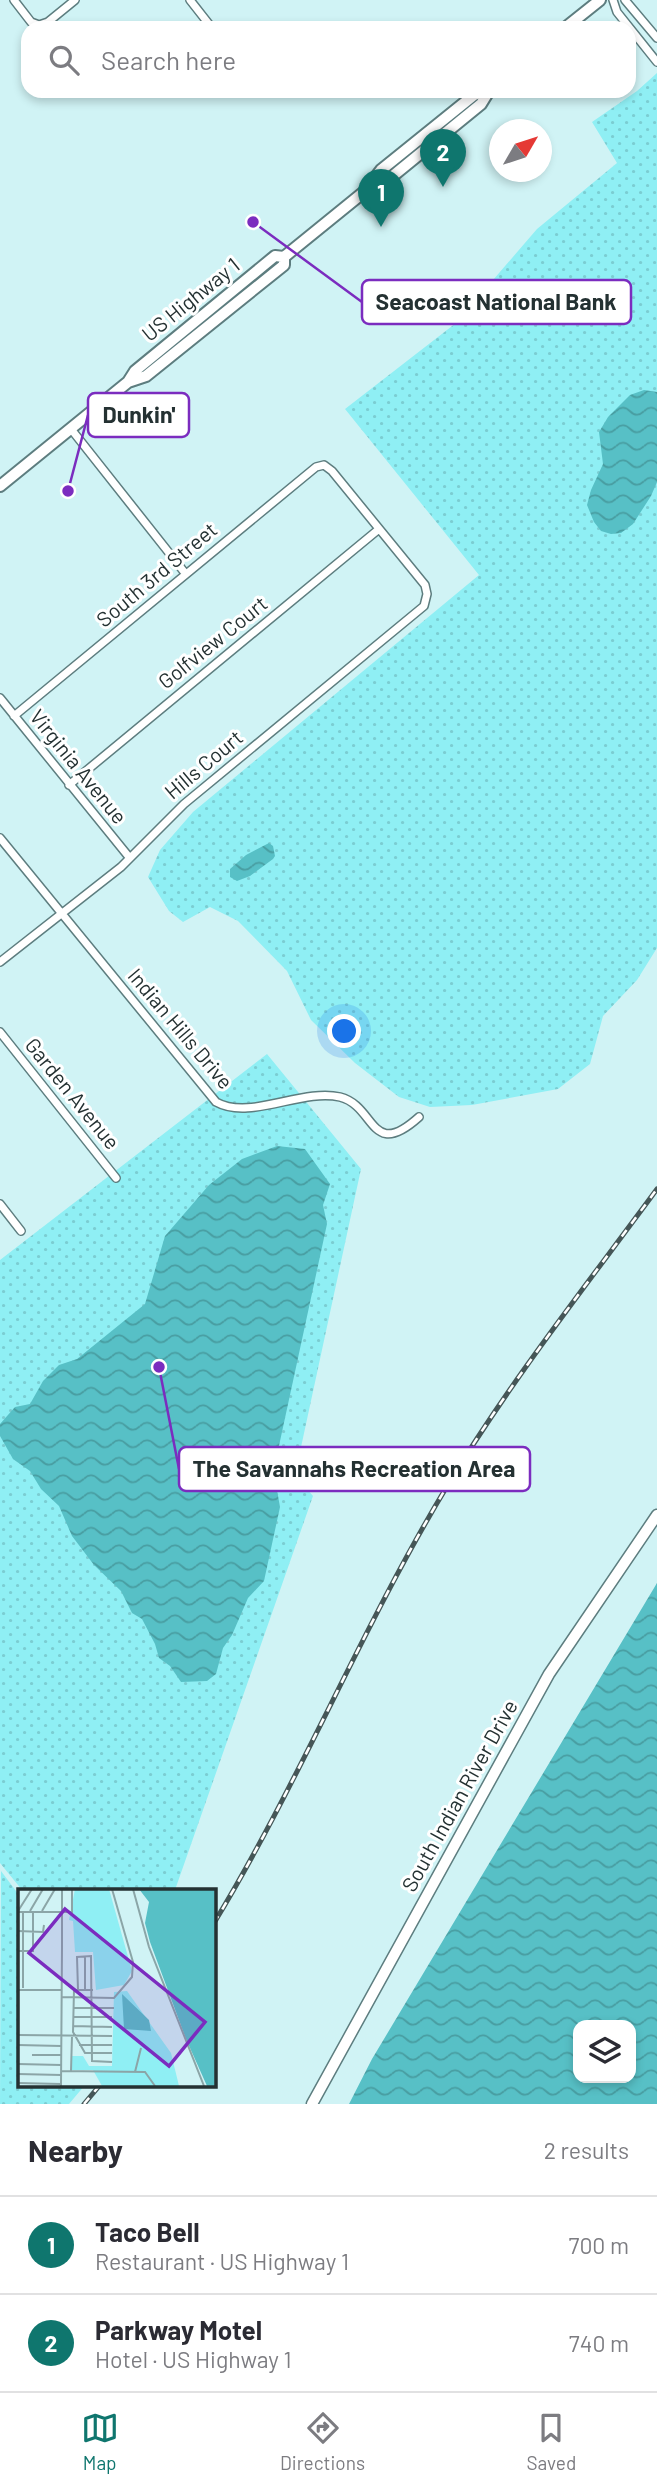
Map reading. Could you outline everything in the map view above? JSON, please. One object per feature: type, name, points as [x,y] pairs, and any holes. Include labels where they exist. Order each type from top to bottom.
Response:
[{"type":"main road","points":[[574,21],[600,0]]},
{"type":"main road","name":"US Highway 1","points":[[0,486],[128,382],[146,376],[284,265],[284,257],[364,192],[381,170],[470,98]]},
{"type":"main road","name":"South Indian River Drive","points":[[312,2104],[549,1674],[657,1515]]},
{"type":"street","points":[[14,0],[30,21]]},
{"type":"street","points":[[49,21],[75,0]]},
{"type":"street","points":[[190,0],[206,21]]},
{"type":"street","points":[[613,0],[617,12],[624,21]]},
{"type":"street","points":[[625,0],[657,38]]},
{"type":"street","points":[[636,35],[657,61]]},
{"type":"street","points":[[71,429],[185,573]]},
{"type":"street","name":"South 3rd Street","points":[[14,716],[316,467],[324,466],[332,471],[379,529]]},
{"type":"street","name":"Hills Court","points":[[0,962],[121,867],[184,804],[424,606],[427,594],[425,585],[379,529]]},
{"type":"street","name":"Golfview Court","points":[[69,785],[379,529]]},
{"type":"street","name":"Virginia Avenue","points":[[0,698],[129,857]]},
{"type":"street","name":"Indian Hills Drive","points":[[0,838],[216,1102],[226,1108],[239,1108],[314,1097],[340,1097],[354,1105],[378,1131],[388,1134],[400,1132],[419,1116]]},
{"type":"street","name":"Garden Avenue","points":[[0,1032],[116,1178]]},
{"type":"street","points":[[0,1204],[21,1231]]},
{"type":"shaded area","points":[[657,73],[657,948],[637,980],[603,1016],[590,1064],[558,1089],[472,1105],[430,1107],[399,1097],[355,1063],[311,1020],[287,971],[238,921],[210,907],[183,922],[169,911],[148,877],[160,850],[193,812],[479,575],[345,409],[456,323],[537,229],[617,163],[592,122],[627,98],[636,98],[637,91]]},
{"type":"shaded area","points":[[267,1054],[361,1169],[295,1475],[313,1496],[175,1889],[21,1889],[0,1863],[0,1260]]},
{"type":"shaded area","points":[[1,1871],[18,1894],[18,2086],[84,2086],[69,2104],[0,2104]]},
{"type":"water","points":[[644,390],[657,392],[657,482],[633,524],[621,533],[611,534],[601,531],[587,505],[603,464],[599,432],[608,417],[630,395]]},
{"type":"water","points":[[269,843],[273,846],[273,859],[250,876],[237,881],[230,877],[230,869],[246,855]]},
{"type":"water","points":[[277,1146],[305,1149],[330,1184],[323,1205],[327,1224],[277,1455],[275,1479],[280,1507],[264,1581],[248,1598],[232,1635],[223,1648],[216,1674],[207,1681],[181,1682],[170,1666],[159,1658],[142,1619],[132,1613],[121,1591],[94,1565],[72,1536],[59,1506],[41,1489],[30,1471],[13,1459],[0,1436],[0,1424],[15,1407],[30,1404],[43,1381],[59,1365],[77,1359],[145,1304],[165,1236],[209,1185],[242,1159]]},
{"type":"water","points":[[657,1583],[657,2104],[349,2104],[372,2059]]},
{"type":"railway","points":[[215,1921],[274,1816],[386,1596],[446,1488],[521,1373],[657,1189]]},
{"type":"railway","points":[[84,2104],[99,2086]]},
{"type":"place","name":"Parkway Motel","points":[[443,187]]},
{"type":"place","name":"Seacoast National Bank","points":[[253,222]]},
{"type":"place","name":"Taco Bell","points":[[381,227]]},
{"type":"place","name":"Dunkin'","points":[[68,491]]},
{"type":"place","name":"The Savannahs Recreation Area","points":[[159,1367]]}]
